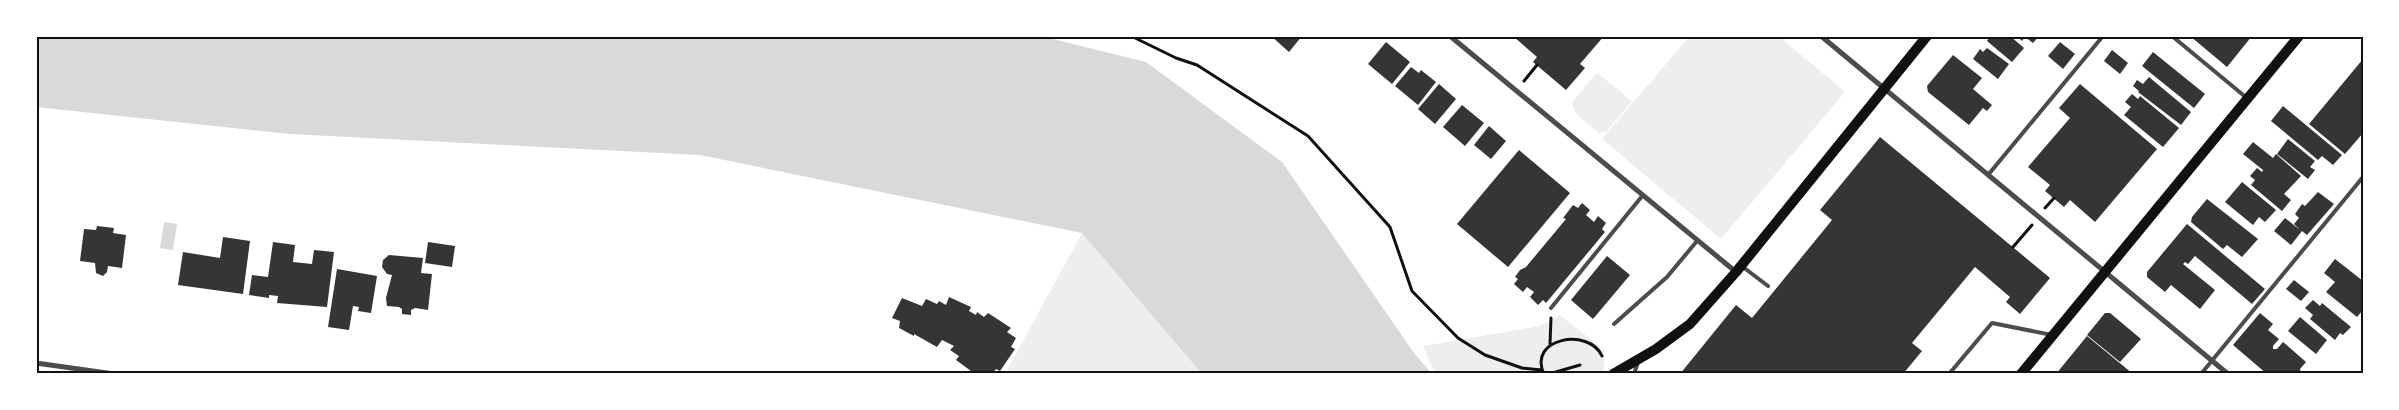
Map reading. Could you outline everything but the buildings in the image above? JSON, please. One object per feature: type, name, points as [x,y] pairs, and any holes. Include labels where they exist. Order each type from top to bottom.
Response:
[{"type":"main road","points":[[1613,374],[1670,340],[1690,324],[1738,269],[1927,36]]},
{"type":"main road","points":[[2021,374],[2299,36]]},
{"type":"street","points":[[1450,36],[1697,241],[1738,269]]},
{"type":"street","points":[[1821,36],[2228,374]]},
{"type":"street","points":[[36,363],[114,374]]},
{"type":"lane","points":[[1988,175],[2103,36]]},
{"type":"lane","points":[[2172,36],[2248,99]]},
{"type":"lane","points":[[2200,374],[2363,177]]},
{"type":"lane","points":[[1551,308],[1643,195]]},
{"type":"lane","points":[[1614,324],[1667,277],[1697,241]]},
{"type":"lane","points":[[1738,269],[1768,286]]},
{"type":"lane","points":[[1949,374],[1992,323],[2053,335]]},
{"type":"lane","points":[[1634,374],[1638,360]]},
{"type":"path","points":[[1131,36],[1176,58],[1204,69],[1308,136],[1390,227],[1412,291],[1458,338],[1494,358],[1522,368],[1543,372],[1541,358],[1543,350],[1550,344],[1574,339],[1592,344],[1599,350],[1602,356]]},
{"type":"path","points":[[1524,81],[1537,66]]},
{"type":"path","points":[[1550,344],[1551,308]]},
{"type":"path","points":[[1549,374],[1580,365]]},
{"type":"shaded area","points":[[36,36],[1041,36],[1146,62],[1282,162],[1414,353],[1432,374],[1202,374],[1082,233],[700,155],[290,134],[36,107]]},
{"type":"shaded area","points":[[1690,36],[1779,36],[1845,92],[1721,239],[1602,139]]},
{"type":"shaded area","points":[[1596,74],[1599,74],[1632,101],[1607,131],[1599,133],[1578,115],[1572,102]]},
{"type":"shaded area","points":[[164,222],[177,224],[173,250],[160,248]]},
{"type":"shaded area","points":[[1082,233],[1202,374],[1005,374]]},
{"type":"shaded area","points":[[1560,315],[1604,350],[1604,374],[1435,374],[1423,346],[1540,326]]}]
